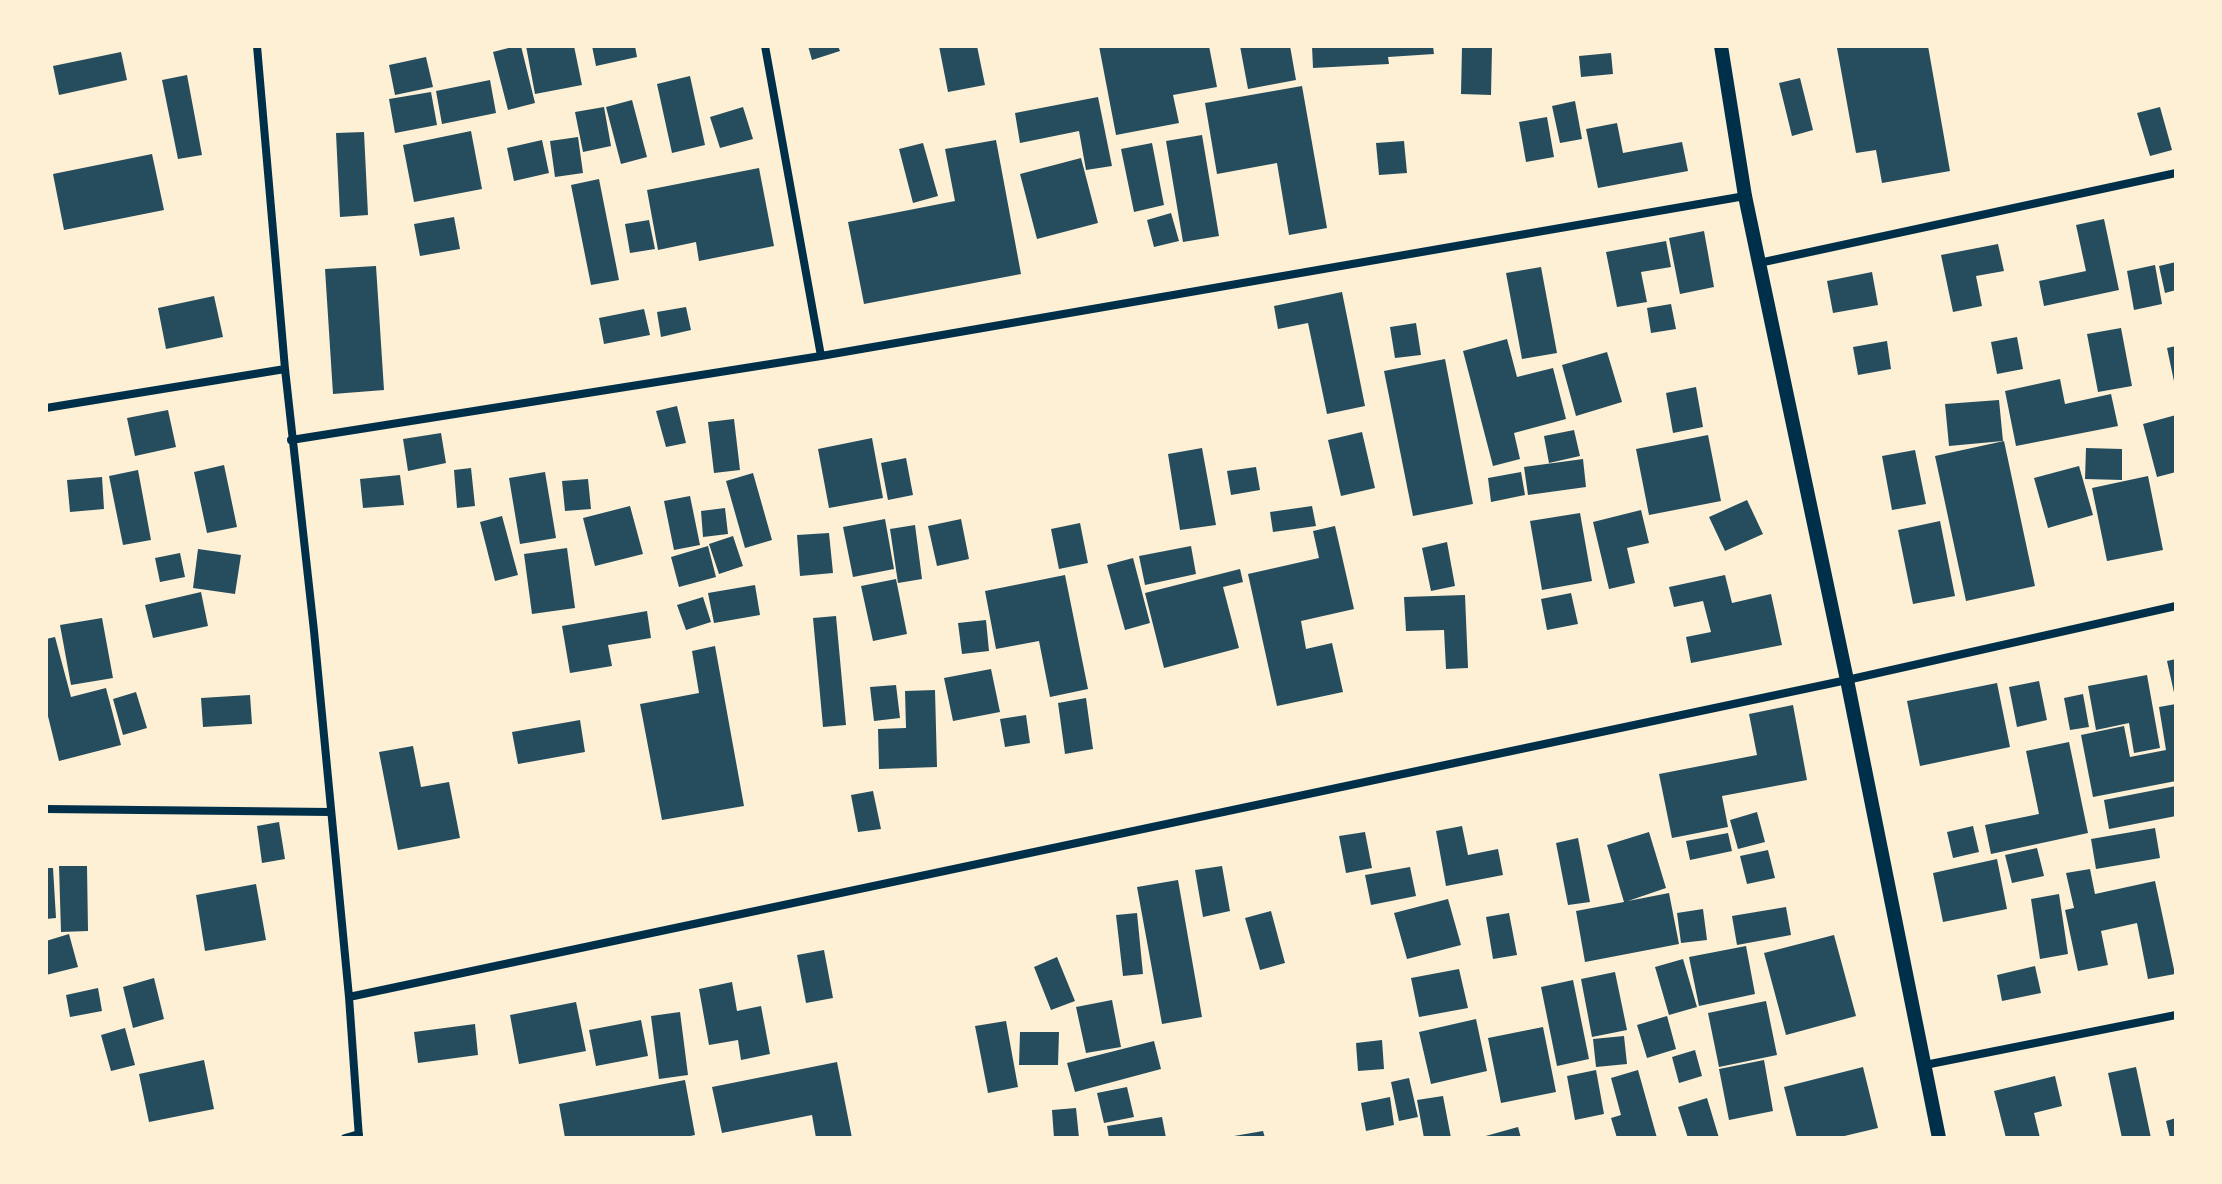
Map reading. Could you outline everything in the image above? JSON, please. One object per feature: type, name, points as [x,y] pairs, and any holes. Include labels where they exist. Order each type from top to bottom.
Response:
[{"type":"street","points":[[257,46],[291,440],[314,631],[349,997],[359,1136],[345,1138]]},
{"type":"street","points":[[765,46],[821,356]]},
{"type":"street","points":[[1721,46],[1745,196],[1939,1138]]},
{"type":"street","points":[[1759,263],[2176,173]]},
{"type":"street","points":[[291,440],[821,356],[1745,196]]},
{"type":"street","points":[[46,408],[285,369]]},
{"type":"street","points":[[349,997],[1847,680],[2176,606]]},
{"type":"street","points":[[46,809],[331,812]]},
{"type":"street","points":[[1925,1065],[2176,1015]]},
{"type":"building","points":[[521,46],[535,103],[508,110],[493,52]]},
{"type":"building","points":[[526,46],[574,46],[582,85],[535,94]]},
{"type":"building","points":[[592,46],[635,46],[637,57],[596,66]]},
{"type":"building","points":[[808,46],[838,46],[840,51],[812,60]]},
{"type":"building","points":[[939,46],[977,46],[985,85],[948,92]]},
{"type":"building","points":[[1099,46],[1209,46],[1217,87],[1173,95],[1179,123],[1116,135]]},
{"type":"building","points":[[1240,46],[1290,46],[1296,80],[1248,89]]},
{"type":"building","points":[[1312,46],[1433,46],[1434,54],[1388,57],[1389,64],[1313,68]]},
{"type":"building","points":[[1462,46],[1492,47],[1491,95],[1461,94]]},
{"type":"building","points":[[1928,46],[1950,171],[1882,183],[1876,150],[1856,153],[1837,48]]},
{"type":"building","points":[[121,52],[127,80],[59,95],[53,66]]},
{"type":"building","points":[[1611,53],[1613,74],[1581,77],[1579,56]]},
{"type":"building","points":[[426,57],[433,87],[395,95],[389,65]]},
{"type":"building","points":[[187,75],[202,155],[178,159],[162,80]]},
{"type":"building","points":[[690,76],[705,145],[672,153],[657,84]]},
{"type":"building","points":[[1800,78],[1813,130],[1792,136],[1779,83]]},
{"type":"building","points":[[490,80],[496,113],[442,124],[436,91]]},
{"type":"building","points":[[1302,86],[1327,228],[1289,235],[1277,163],[1217,174],[1205,103]]},
{"type":"building","points":[[431,92],[437,125],[395,133],[389,99]]},
{"type":"building","points":[[1098,97],[1112,166],[1086,170],[1079,131],[1020,143],[1015,113]]},
{"type":"building","points":[[632,100],[647,157],[621,164],[606,107]]},
{"type":"building","points":[[1575,101],[1582,139],[1560,143],[1552,106]]},
{"type":"building","points":[[604,107],[611,146],[583,152],[575,112]]},
{"type":"building","points":[[743,107],[753,139],[720,148],[710,117]]},
{"type":"building","points":[[2160,107],[2172,150],[2150,156],[2137,113]]},
{"type":"building","points":[[1547,117],[1554,157],[1526,162],[1519,122]]},
{"type":"building","points":[[1617,123],[1623,153],[1682,142],[1688,171],[1598,188],[1586,129]]},
{"type":"building","points":[[471,131],[482,189],[414,202],[403,145]]},
{"type":"building","points":[[364,132],[368,215],[340,217],[336,133]]},
{"type":"building","points":[[1202,135],[1219,236],[1183,242],[1166,141]]},
{"type":"building","points":[[578,137],[583,173],[555,177],[550,141]]},
{"type":"building","points":[[542,140],[549,173],[514,181],[507,148]]},
{"type":"building","points":[[996,140],[1021,274],[864,304],[848,222],[955,201],[945,149]]},
{"type":"building","points":[[1404,141],[1407,173],[1379,175],[1376,143]]},
{"type":"building","points":[[923,143],[938,196],[913,203],[899,149]]},
{"type":"building","points":[[1152,143],[1164,205],[1134,212],[1121,149]]},
{"type":"building","points":[[152,154],[164,210],[64,230],[53,174]]},
{"type":"building","points":[[1081,158],[1098,223],[1037,239],[1020,174]]},
{"type":"building","points":[[759,168],[774,246],[699,261],[696,242],[658,250],[647,190]]},
{"type":"building","points":[[599,179],[619,280],[591,285],[571,185]]},
{"type":"building","points":[[1171,213],[1179,241],[1154,247],[1147,220]]},
{"type":"building","points":[[454,217],[460,249],[420,256],[414,224]]},
{"type":"building","points":[[2104,219],[2119,290],[2044,306],[2039,281],[2086,271],[2076,225]]},
{"type":"building","points":[[649,220],[655,249],[630,253],[625,224]]},
{"type":"building","points":[[1704,231],[1714,287],[1680,294],[1669,238]]},
{"type":"building","points":[[1666,241],[1671,267],[1641,272],[1647,302],[1617,307],[1606,252]]},
{"type":"building","points":[[1998,244],[2004,271],[1976,276],[1982,306],[1953,312],[1941,255]]},
{"type":"building","points":[[2176,262],[2176,290],[2165,293],[2159,266]]},
{"type":"building","points":[[2155,265],[2162,304],[2134,310],[2127,271]]},
{"type":"building","points":[[376,266],[384,390],[333,394],[325,269]]},
{"type":"building","points":[[1541,267],[1557,353],[1522,359],[1506,273]]},
{"type":"building","points":[[1872,272],[1878,305],[1833,313],[1827,281]]},
{"type":"building","points":[[1342,292],[1365,406],[1327,414],[1308,323],[1278,329],[1274,306]]},
{"type":"building","points":[[214,296],[223,337],[166,349],[158,308]]},
{"type":"building","points":[[1671,304],[1676,329],[1651,333],[1647,308]]},
{"type":"building","points":[[686,307],[691,330],[661,337],[657,312]]},
{"type":"building","points":[[644,309],[650,335],[604,344],[599,318]]},
{"type":"building","points":[[1416,323],[1421,355],[1395,358],[1390,327]]},
{"type":"building","points":[[2121,328],[2132,386],[2098,392],[2087,334]]},
{"type":"building","points":[[2017,337],[2023,369],[1997,374],[1991,342]]},
{"type":"building","points":[[1507,339],[1517,377],[1553,368],[1566,419],[1514,433],[1520,459],[1493,466],[1463,351]]},
{"type":"building","points":[[1887,341],[1891,369],[1858,375],[1853,347]]},
{"type":"building","points":[[2176,346],[2176,386],[2175,386],[2167,348]]},
{"type":"building","points":[[1607,352],[1622,402],[1576,416],[1562,365]]},
{"type":"building","points":[[1445,359],[1473,504],[1413,516],[1384,371]]},
{"type":"building","points":[[2060,379],[2065,404],[2111,394],[2118,426],[2016,446],[2005,391]]},
{"type":"building","points":[[1696,387],[1703,427],[1673,433],[1666,393]]},
{"type":"building","points":[[1999,400],[2003,441],[1949,446],[1945,404]]},
{"type":"building","points":[[677,406],[686,443],[666,447],[656,411]]},
{"type":"building","points":[[168,410],[176,447],[135,456],[127,418]]},
{"type":"building","points":[[2176,415],[2176,472],[2157,477],[2143,424]]},
{"type":"building","points":[[734,419],[740,470],[714,473],[708,422]]},
{"type":"building","points":[[1574,430],[1580,456],[1549,463],[1544,436]]},
{"type":"building","points":[[1362,432],[1375,488],[1341,496],[1328,440]]},
{"type":"building","points":[[441,433],[446,463],[408,471],[403,439]]},
{"type":"building","points":[[1708,435],[1721,501],[1649,515],[1636,449]]},
{"type":"building","points":[[872,438],[883,498],[829,508],[818,449]]},
{"type":"building","points":[[2004,441],[2035,586],[1966,601],[1935,456]]},
{"type":"building","points":[[1202,448],[1216,525],[1180,530],[1168,454]]},
{"type":"building","points":[[2086,448],[2122,449],[2122,480],[2085,479]]},
{"type":"building","points":[[1915,450],[1926,504],[1892,510],[1882,456]]},
{"type":"building","points":[[906,458],[913,495],[888,500],[881,463]]},
{"type":"building","points":[[1583,459],[1586,487],[1528,495],[1524,467]]},
{"type":"building","points":[[224,465],[237,527],[207,533],[194,472]]},
{"type":"building","points":[[2079,466],[2093,515],[2048,528],[2034,478]]},
{"type":"building","points":[[1256,467],[1260,490],[1231,495],[1227,471]]},
{"type":"building","points":[[471,468],[475,506],[457,508],[454,470]]},
{"type":"building","points":[[138,470],[151,540],[123,545],[109,476]]},
{"type":"building","points":[[545,472],[556,538],[520,544],[509,478]]},
{"type":"building","points":[[1521,472],[1525,495],[1491,502],[1488,478]]},
{"type":"building","points":[[753,473],[772,540],[745,548],[726,481]]},
{"type":"building","points":[[400,475],[404,505],[363,508],[360,479]]},
{"type":"building","points":[[2148,476],[2163,550],[2107,561],[2092,488]]},
{"type":"building","points":[[102,477],[104,509],[70,512],[67,480]]},
{"type":"building","points":[[588,479],[591,509],[565,511],[562,481]]},
{"type":"building","points":[[690,496],[700,545],[674,550],[664,501]]},
{"type":"building","points":[[1747,500],[1763,534],[1725,551],[1709,517]]},
{"type":"building","points":[[630,506],[643,554],[595,566],[583,518]]},
{"type":"building","points":[[1312,506],[1316,526],[1273,532],[1270,512]]},
{"type":"building","points":[[725,508],[728,534],[703,537],[701,511]]},
{"type":"building","points":[[1641,510],[1649,543],[1627,548],[1635,583],[1609,589],[1593,522]]},
{"type":"building","points":[[1580,513],[1592,581],[1542,590],[1530,521]]},
{"type":"building","points":[[502,516],[518,575],[495,581],[480,522]]},
{"type":"building","points":[[885,519],[894,569],[853,577],[843,527]]},
{"type":"building","points":[[961,519],[969,559],[937,566],[928,526]]},
{"type":"building","points":[[1940,521],[1955,596],[1913,604],[1898,530]]},
{"type":"building","points":[[1080,523],[1088,563],[1059,569],[1051,529]]},
{"type":"building","points":[[915,525],[922,579],[898,583],[890,529]]},
{"type":"building","points":[[1335,526],[1354,609],[1301,621],[1306,649],[1332,643],[1343,692],[1277,706],[1248,574],[1319,558],[1313,531]]},
{"type":"building","points":[[829,533],[833,573],[800,576],[797,535]]},
{"type":"building","points":[[733,536],[743,566],[719,574],[709,544]]},
{"type":"building","points":[[1447,542],[1455,586],[1431,591],[1422,548]]},
{"type":"building","points":[[708,546],[716,577],[679,587],[671,557]]},
{"type":"building","points":[[1191,546],[1196,574],[1145,585],[1139,556]]},
{"type":"building","points":[[567,548],[575,608],[532,614],[524,554]]},
{"type":"building","points":[[198,549],[241,555],[235,594],[193,588]]},
{"type":"building","points":[[180,553],[185,577],[160,582],[155,558]]},
{"type":"building","points":[[1133,558],[1150,623],[1125,630],[1107,565]]},
{"type":"building","points":[[1240,569],[1243,582],[1223,587],[1239,648],[1164,668],[1145,593]]},
{"type":"building","points":[[1065,575],[1088,689],[1050,697],[1039,641],[996,649],[985,591]]},
{"type":"building","points":[[1725,575],[1732,603],[1771,594],[1782,645],[1691,663],[1686,637],[1711,632],[1703,601],[1674,607],[1669,587]]},
{"type":"building","points":[[896,579],[907,634],[873,641],[861,586]]},
{"type":"building","points":[[755,585],[760,615],[714,623],[708,593]]},
{"type":"building","points":[[201,592],[208,626],[153,638],[145,605]]},
{"type":"building","points":[[1571,593],[1578,624],[1547,630],[1541,599]]},
{"type":"building","points":[[1465,595],[1468,668],[1446,669],[1444,630],[1406,631],[1404,597]]},
{"type":"building","points":[[703,597],[711,622],[686,630],[677,605]]},
{"type":"building","points":[[647,611],[651,638],[608,645],[612,666],[570,673],[562,626]]},
{"type":"building","points":[[836,616],[846,725],[823,727],[813,618]]},
{"type":"building","points":[[102,618],[113,678],[71,685],[60,625]]},
{"type":"building","points":[[986,620],[989,651],[962,654],[958,623]]},
{"type":"building","points":[[55,637],[71,697],[106,688],[121,745],[59,761],[46,708],[46,639]]},
{"type":"building","points":[[715,646],[744,806],[662,820],[640,704],[699,693],[692,651]]},
{"type":"building","points":[[2176,659],[2176,697],[2175,697],[2167,661]]},
{"type":"building","points":[[991,669],[1000,712],[953,721],[944,678]]},
{"type":"building","points":[[2147,675],[2160,748],[2134,753],[2129,723],[2096,730],[2088,686]]},
{"type":"building","points":[[2039,681],[2047,720],[2017,727],[2009,687]]},
{"type":"building","points":[[1997,683],[2010,747],[1920,766],[1907,701]]},
{"type":"building","points":[[896,685],[900,718],[874,721],[870,687]]},
{"type":"building","points":[[935,690],[937,767],[879,769],[878,729],[906,728],[905,691]]},
{"type":"building","points":[[136,692],[147,728],[123,735],[113,699]]},
{"type":"building","points":[[2083,694],[2089,727],[2070,730],[2064,698]]},
{"type":"building","points":[[250,695],[252,724],[203,727],[201,698]]},
{"type":"building","points":[[1086,698],[1093,749],[1065,754],[1058,703]]},
{"type":"building","points":[[2176,704],[2176,781],[2093,797],[2081,735],[2124,726],[2130,757],[2166,750],[2159,707]]},
{"type":"building","points":[[1793,705],[1807,780],[1722,796],[1728,827],[1672,838],[1659,774],[1757,755],[1749,714]]},
{"type":"building","points":[[1026,715],[1030,743],[1005,747],[1000,719]]},
{"type":"building","points":[[580,720],[585,752],[518,764],[512,732]]},
{"type":"building","points":[[2069,742],[2088,833],[1991,854],[1985,825],[2039,814],[2026,751]]},
{"type":"building","points":[[413,746],[421,787],[449,782],[460,838],[398,850],[379,752]]},
{"type":"building","points":[[2176,786],[2176,816],[2109,829],[2104,800]]},
{"type":"building","points":[[873,791],[881,829],[858,832],[851,795]]},
{"type":"building","points":[[1757,812],[1765,842],[1738,849],[1730,820]]},
{"type":"building","points":[[279,822],[285,859],[262,863],[257,826]]},
{"type":"building","points":[[1462,826],[1468,855],[1498,849],[1503,875],[1446,886],[1436,831]]},
{"type":"building","points":[[1973,826],[1979,852],[1953,858],[1947,832]]},
{"type":"building","points":[[2155,828],[2160,858],[2096,869],[2091,839]]},
{"type":"building","points":[[1365,832],[1372,868],[1346,873],[1339,836]]},
{"type":"building","points":[[1649,832],[1666,888],[1628,901],[1669,893],[1679,944],[1585,962],[1576,911],[1624,902],[1607,845]]},
{"type":"building","points":[[1728,833],[1732,851],[1690,860],[1686,841]]},
{"type":"building","points":[[1578,838],[1590,902],[1568,905],[1556,843]]},
{"type":"building","points":[[2037,848],[2044,876],[2012,883],[2005,855]]},
{"type":"building","points":[[1768,850],[1775,878],[1747,884],[1740,856]]},
{"type":"building","points":[[1997,859],[2007,909],[1943,922],[1933,873]]},
{"type":"building","points":[[59,866],[87,866],[88,931],[61,932]]},
{"type":"building","points":[[1222,866],[1230,911],[1203,917],[1195,870]]},
{"type":"building","points":[[1410,867],[1416,896],[1371,905],[1365,875]]},
{"type":"building","points":[[46,868],[53,868],[56,918],[46,919]]},
{"type":"building","points":[[2090,869],[2095,894],[2155,881],[2175,974],[2148,979],[2137,923],[2101,931],[2108,965],[2078,971],[2065,910],[2074,908],[2066,873]]},
{"type":"building","points":[[1178,880],[1202,1017],[1162,1024],[1137,887]]},
{"type":"building","points":[[256,884],[266,940],[205,951],[196,895]]},
{"type":"building","points":[[2059,894],[2068,954],[2040,959],[2031,899]]},
{"type":"building","points":[[1448,899],[1461,945],[1407,959],[1394,913]]},
{"type":"building","points":[[1786,907],[1791,935],[1737,945],[1732,916]]},
{"type":"building","points":[[1703,909],[1707,940],[1681,943],[1677,913]]},
{"type":"building","points":[[1271,911],[1285,963],[1260,970],[1245,918]]},
{"type":"building","points":[[1137,913],[1143,974],[1123,976],[1116,915]]},
{"type":"building","points":[[1509,913],[1517,955],[1493,959],[1486,917]]},
{"type":"building","points":[[69,934],[78,967],[46,975],[46,941]]},
{"type":"building","points":[[1834,935],[1856,1016],[1786,1035],[1764,953]]},
{"type":"building","points":[[1746,946],[1755,994],[1699,1006],[1689,957]]},
{"type":"building","points":[[824,950],[833,998],[806,1003],[797,955]]},
{"type":"building","points":[[1057,957],[1075,1001],[1051,1010],[1034,967]]},
{"type":"building","points":[[1683,959],[1697,1007],[1669,1015],[1655,967]]},
{"type":"building","points":[[2035,966],[2041,993],[2002,1001],[1997,975]]},
{"type":"building","points":[[1459,969],[1468,1008],[1419,1017],[1411,978]]},
{"type":"building","points":[[1615,972],[1627,1030],[1592,1037],[1581,979]]},
{"type":"building","points":[[154,978],[164,1019],[133,1028],[123,987]]},
{"type":"building","points":[[1573,980],[1589,1059],[1557,1066],[1541,987]]},
{"type":"building","points":[[732,982],[737,1011],[761,1006],[770,1054],[741,1060],[738,1040],[709,1045],[699,989]]},
{"type":"building","points":[[98,988],[102,1011],[70,1017],[66,995]]},
{"type":"building","points":[[1112,1000],[1121,1047],[1086,1053],[1076,1007]]},
{"type":"building","points":[[1766,1001],[1777,1055],[1719,1067],[1708,1013]]},
{"type":"building","points":[[576,1002],[586,1051],[519,1064],[510,1015]]},
{"type":"building","points":[[680,1012],[688,1075],[659,1079],[651,1016]]},
{"type":"building","points":[[1667,1016],[1676,1049],[1647,1058],[1637,1025]]},
{"type":"building","points":[[1476,1019],[1487,1071],[1431,1084],[1419,1032]]},
{"type":"building","points":[[641,1020],[648,1056],[596,1066],[589,1030]]},
{"type":"building","points":[[1006,1021],[1018,1087],[988,1093],[975,1026]]},
{"type":"building","points":[[475,1024],[478,1055],[418,1063],[414,1032]]},
{"type":"building","points":[[1543,1027],[1556,1092],[1501,1103],[1488,1038]]},
{"type":"building","points":[[125,1028],[135,1065],[111,1071],[101,1035]]},
{"type":"building","points":[[1020,1032],[1059,1032],[1058,1065],[1019,1065]]},
{"type":"building","points":[[1624,1036],[1627,1064],[1596,1067],[1593,1039]]},
{"type":"building","points":[[1382,1040],[1384,1069],[1358,1071],[1356,1043]]},
{"type":"building","points":[[1154,1041],[1161,1069],[1075,1092],[1067,1063]]},
{"type":"building","points":[[1695,1050],[1702,1076],[1679,1083],[1672,1057]]},
{"type":"building","points":[[204,1060],[214,1109],[149,1122],[139,1074]]},
{"type":"building","points":[[1764,1060],[1773,1111],[1729,1120],[1719,1069]]},
{"type":"building","points":[[837,1062],[852,1138],[816,1138],[812,1115],[722,1133],[712,1087]]},
{"type":"building","points":[[1863,1067],[1878,1128],[1836,1138],[1797,1138],[1784,1087]]},
{"type":"building","points":[[2136,1067],[2151,1138],[2122,1138],[2108,1073]]},
{"type":"building","points":[[1596,1070],[1604,1114],[1575,1120],[1567,1076]]},
{"type":"building","points":[[1638,1070],[1657,1138],[1617,1138],[1611,1118],[1621,1115],[1611,1078]]},
{"type":"building","points":[[2055,1076],[2062,1106],[2034,1113],[2040,1138],[2006,1138],[1994,1091]]},
{"type":"building","points":[[1409,1078],[1418,1117],[1399,1121],[1391,1082]]},
{"type":"building","points":[[685,1080],[695,1135],[681,1138],[565,1138],[559,1104]]},
{"type":"building","points":[[1127,1087],[1134,1117],[1104,1123],[1097,1093]]},
{"type":"building","points":[[1443,1096],[1451,1138],[1424,1138],[1417,1100]]},
{"type":"building","points":[[1390,1097],[1394,1125],[1366,1131],[1361,1103]]},
{"type":"building","points":[[1707,1098],[1719,1138],[1688,1138],[1678,1107]]},
{"type":"building","points":[[1076,1108],[1079,1138],[1054,1138],[1052,1110]]},
{"type":"building","points":[[1162,1117],[1166,1138],[1109,1138],[1107,1126]]},
{"type":"building","points":[[2176,1118],[2176,1138],[2170,1138],[2166,1121]]},
{"type":"building","points":[[1518,1127],[1521,1138],[1482,1138],[1482,1137]]},
{"type":"building","points":[[1263,1131],[1265,1138],[1234,1138],[1234,1136]]}]
